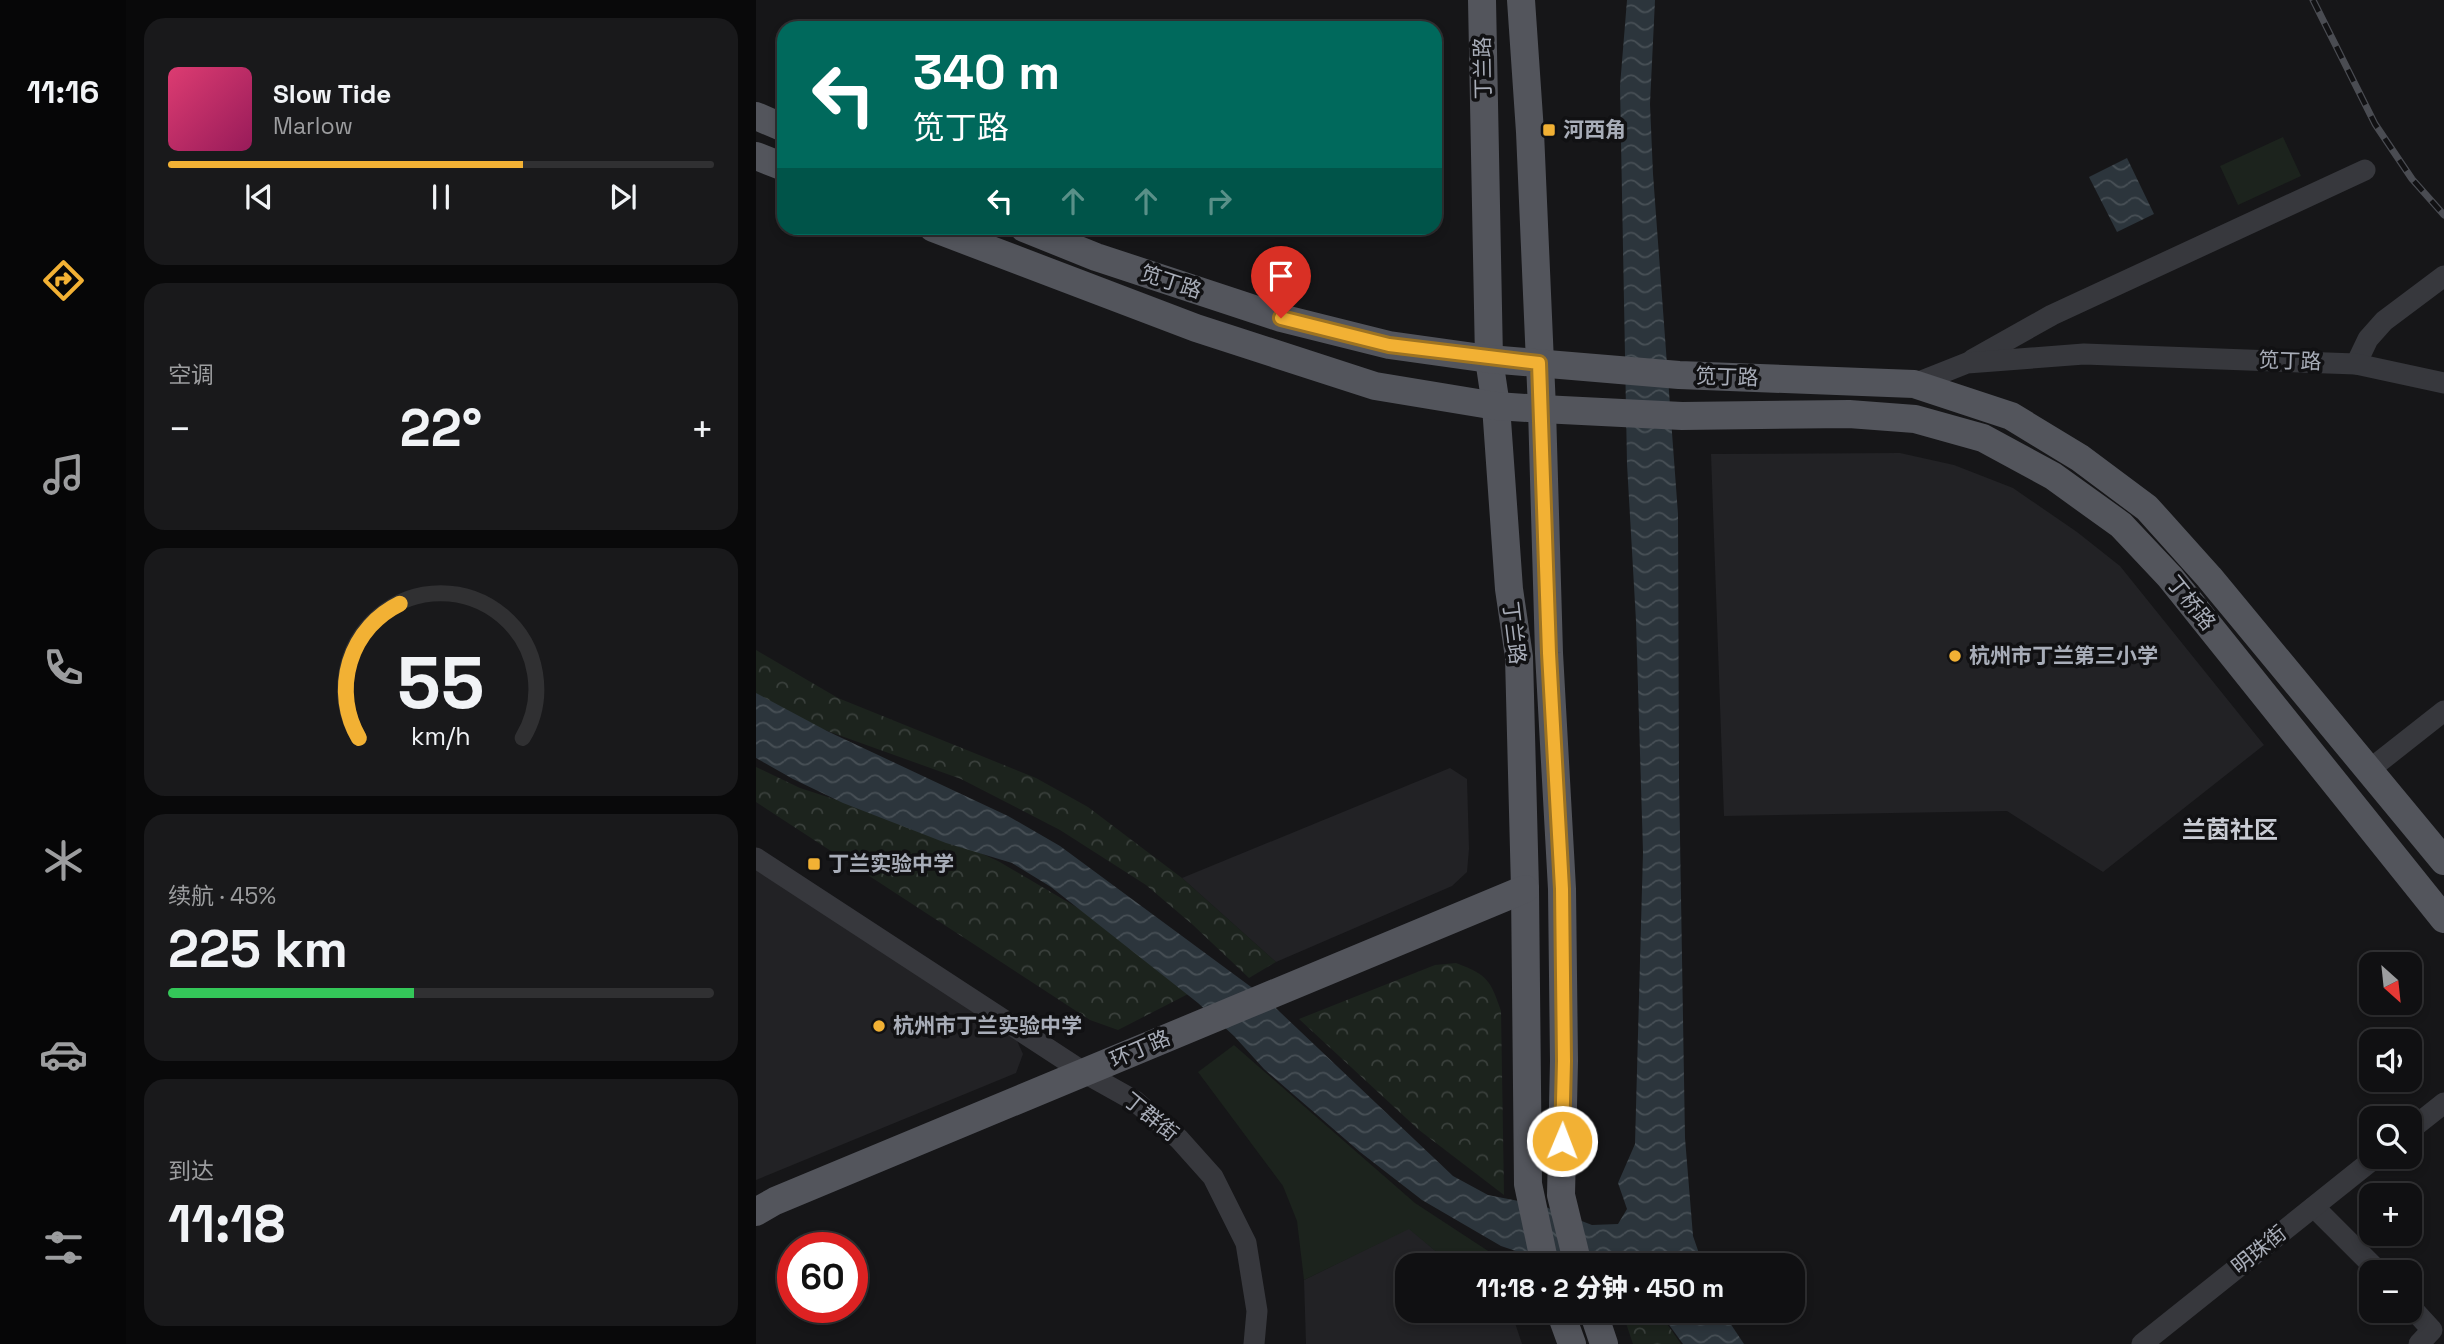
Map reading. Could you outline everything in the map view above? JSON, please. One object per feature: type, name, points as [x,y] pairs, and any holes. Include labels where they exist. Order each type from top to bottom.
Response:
[{"type":"main road","name":"丁兰路","points":[[1482,0],[1489,359],[1496,406],[1509,589],[1519,657],[1528,1184],[1542,1253]]},
{"type":"main road","name":"丁兰路","points":[[1521,0],[1530,132],[1549,653],[1562,889],[1564,1061],[1561,1195],[1575,1253]]},
{"type":"main road","points":[[756,116],[777,125]]},
{"type":"main road","points":[[756,156],[777,164]]},
{"type":"main road","name":"笕丁路","points":[[951,235],[1196,328],[1362,382],[1496,406],[1682,416],[1849,414]]},
{"type":"main road","name":"笕丁路","points":[[1041,235],[1096,257],[1281,318],[1389,345],[1489,359],[1679,375],[1914,384]]},
{"type":"main road","name":"丁桥路","points":[[1914,384],[2011,416],[2080,458],[2147,508],[2209,577],[2444,861]]},
{"type":"main road","name":"丁桥路","points":[[1849,414],[1915,419],[1983,438],[2053,476],[2121,525],[2171,577],[2444,919]]},
{"type":"main road","name":"环丁路","points":[[756,1212],[775,1201],[1525,889]]},
{"type":"main road","points":[[1564,1323],[1572,1344]]},
{"type":"main road","points":[[1597,1323],[1604,1344]]},
{"type":"street","points":[[1967,363],[2052,315],[2365,170]]},
{"type":"street","points":[[2356,363],[2368,338],[2384,321],[2444,276]]},
{"type":"street","name":"笕丁路","points":[[1914,384],[1967,363],[2084,354],[2356,363],[2444,383]]},
{"type":"street","points":[[2369,770],[2444,711]]},
{"type":"street","name":"丁群街","points":[[756,858],[1085,1073],[1135,1101],[1180,1139],[1213,1177],[1246,1243],[1257,1311],[1254,1344]]},
{"type":"street","points":[[2422,1120],[2444,1102]]},
{"type":"street","name":"明珠街","points":[[2142,1344],[2361,1169]]},
{"type":"street","points":[[2314,1207],[2367,1260]]},
{"type":"street","points":[[2419,1344],[2432,1330],[2422,1319]]},
{"type":"shaded area","name":"杭州市丁兰第三小学","points":[[1900,453],[1954,465],[2013,488],[2077,532],[2120,566],[2264,745],[2103,872],[2007,811],[1724,816],[1711,454]]},
{"type":"shaded area","points":[[1450,768],[1467,779],[1467,872],[1452,886],[1276,962],[1182,878]]},
{"type":"shaded area","name":"杭州市丁兰实验中学","points":[[756,865],[1014,1034],[1023,1054],[1016,1073],[756,1180]]},
{"type":"shaded area","points":[[1409,1228],[1438,1253],[1395,1253],[1395,1323],[1515,1323],[1522,1344],[1306,1344],[1304,1280]]},
{"type":"green space","points":[[2283,137],[2301,176],[2238,205],[2220,166]]},
{"type":"green space","points":[[756,650],[838,698],[1036,778],[1088,807],[1182,878],[1276,962],[1249,978],[1146,885],[1060,830],[961,779],[780,714],[756,699]]},
{"type":"green space","points":[[756,767],[800,788],[932,831],[998,861],[1083,911],[1192,992],[1118,1030],[1090,1020],[756,802]]},
{"type":"green space","points":[[1456,963],[1475,971],[1486,980],[1501,1011],[1504,1195],[1419,1130],[1299,1019],[1435,965]]},
{"type":"green space","points":[[1234,1045],[1415,1203],[1491,1253],[1438,1253],[1409,1229],[1304,1280],[1297,1221],[1283,1186],[1198,1072]]},
{"type":"green space","points":[[1626,1323],[1666,1323],[1681,1344],[1633,1344]]},
{"type":"water","points":[[1627,0],[1655,0],[1650,104],[1653,174],[1678,514],[1685,1138],[1693,1236],[1699,1253],[1522,1253],[1501,1246],[1422,1200],[1360,1152],[1264,1069],[1234,1036],[1198,1003],[1051,887],[1012,863],[946,843],[843,803],[756,758],[756,693],[827,731],[1008,816],[1060,846],[1262,995],[1453,1176],[1488,1195],[1543,1206],[1592,1225],[1618,1224],[1627,1209],[1618,1183],[1635,1144],[1643,852],[1636,621],[1627,464],[1620,86]]},
{"type":"water","points":[[2127,158],[2154,214],[2117,232],[2089,177]]},
{"type":"water","points":[[1668,1323],[1730,1323],[1744,1344],[1683,1344]]},
{"type":"railway","points":[[2313,0],[2375,124],[2412,179],[2444,215]]},
{"type":"place","name":"河西角","points":[[1549,130]]},
{"type":"place","name":"杭州市丁兰第三小学","points":[[1955,656]]},
{"type":"place","name":"丁兰实验中学","points":[[814,864]]},
{"type":"place","name":"杭州市丁兰实验中学","points":[[879,1026]]},
{"type":"district","name":"兰茵社区","points":[[2230,830]]},
{"type":"route","points":[[1281,318],[1389,345],[1539,363],[1549,653],[1562,889],[1562,1141]]}]
